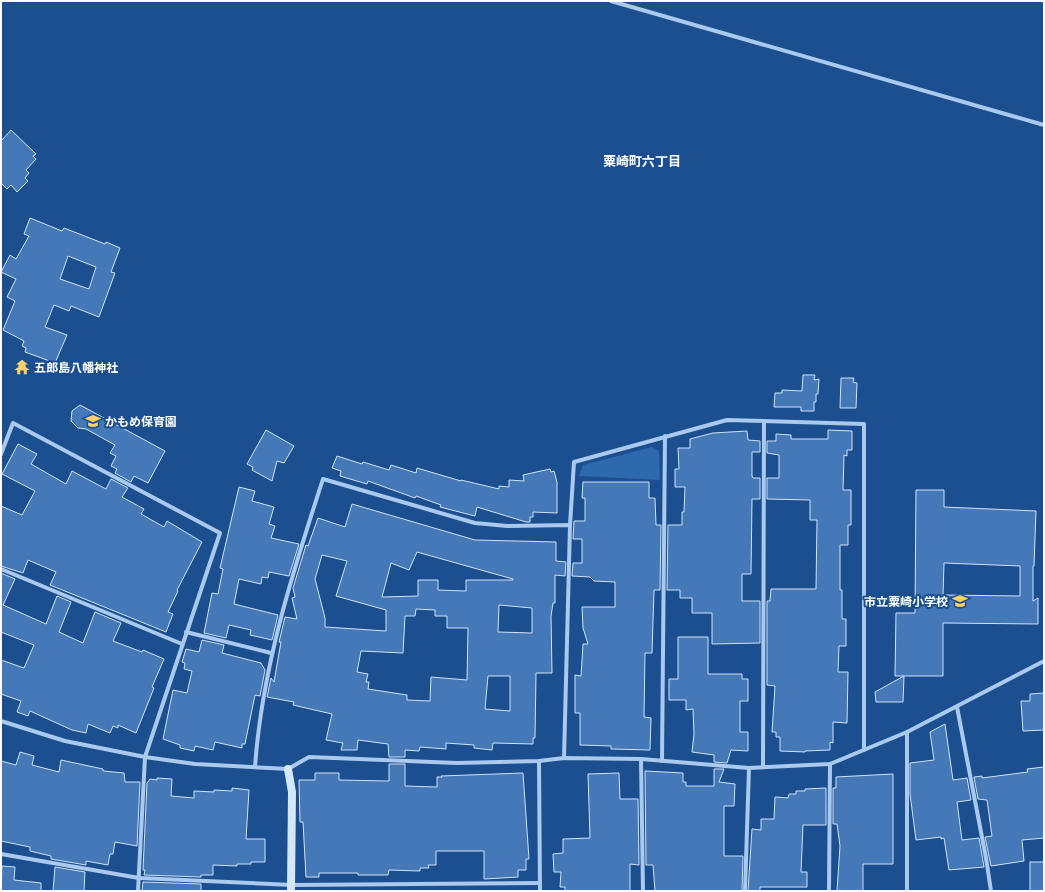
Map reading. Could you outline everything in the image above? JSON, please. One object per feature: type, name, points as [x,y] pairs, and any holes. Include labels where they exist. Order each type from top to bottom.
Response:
[{"type":"street","points":[[611,1],[1044,125]]},
{"type":"street","points":[[564,758],[570,524],[574,462],[727,420],[864,424],[864,750]]},
{"type":"street","points":[[763,767],[764,421]]},
{"type":"street","points":[[1,454],[13,423],[220,533],[145,757],[138,891]]},
{"type":"street","points":[[662,761],[665,436]]},
{"type":"street","points":[[255,767],[257,736],[271,653],[298,556],[323,479],[475,523],[507,526],[570,524]]},
{"type":"street","points":[[1,568],[182,644]]},
{"type":"street","points":[[186,632],[271,653]]},
{"type":"street","points":[[1,721],[65,741],[145,757],[195,764],[288,769],[309,757],[421,762],[539,762],[564,758],[641,759],[749,768],[830,764],[907,732],[957,707],[1006,679],[1044,661]]},
{"type":"street","points":[[957,707],[986,858],[990,891]]},
{"type":"street","points":[[907,732],[907,891]]},
{"type":"street","points":[[641,759],[643,891]]},
{"type":"street","points":[[539,762],[540,891]]},
{"type":"street","points":[[829,891],[830,764]]},
{"type":"street","points":[[745,891],[749,768]]},
{"type":"street","points":[[288,769],[292,792],[292,888]]},
{"type":"street","points":[[1,854],[139,878],[292,888],[540,884]]},
{"type":"shaded area","points":[[652,447],[659,451],[660,480],[579,476],[583,465]]},
{"type":"building","points":[[11,130],[36,154],[33,156],[36,159],[26,170],[29,173],[25,178],[28,181],[17,192],[11,185],[7,189],[1,183],[1,141]]},
{"type":"building","points":[[30,218],[62,231],[64,228],[105,244],[106,242],[120,248],[111,272],[115,273],[99,317],[71,306],[69,311],[54,305],[45,327],[67,335],[55,363],[25,352],[26,348],[22,346],[24,341],[3,330],[15,301],[7,297],[16,279],[1,272],[10,255],[16,259],[29,236],[24,234]],"holes":[[[68,256],[96,267],[89,289],[60,279]]]},
{"type":"building","points":[[803,375],[815,375],[814,380],[819,379],[818,394],[816,394],[816,402],[814,402],[814,411],[801,411],[801,407],[774,407],[775,393],[782,393],[782,390],[802,391]]},
{"type":"building","points":[[841,378],[854,378],[853,382],[857,383],[856,408],[840,408]]},
{"type":"building","points":[[80,405],[165,451],[148,483],[134,476],[131,482],[115,473],[117,469],[111,466],[116,456],[110,453],[115,445],[86,429],[78,428],[71,421],[72,411]]},
{"type":"building","points":[[266,430],[294,446],[284,463],[277,461],[272,481],[252,470],[253,467],[247,464]]},
{"type":"building","points":[[828,430],[852,431],[852,450],[847,450],[847,456],[844,455],[843,490],[851,490],[851,525],[848,525],[848,545],[840,545],[840,590],[842,590],[842,619],[846,619],[846,646],[839,646],[838,672],[848,672],[847,723],[833,722],[833,743],[830,742],[830,750],[805,752],[780,751],[780,737],[776,737],[776,732],[772,732],[775,686],[767,685],[767,601],[770,601],[771,589],[816,589],[817,520],[810,520],[810,500],[767,499],[767,478],[779,478],[779,455],[767,453],[767,441],[776,441],[776,434],[791,435],[791,439],[828,439]]},
{"type":"building","points":[[747,431],[748,440],[760,441],[760,452],[752,452],[752,476],[753,478],[760,478],[760,499],[752,499],[751,574],[742,574],[742,601],[760,601],[760,643],[712,644],[712,613],[692,613],[692,598],[680,598],[680,590],[667,590],[668,525],[682,525],[682,512],[684,512],[685,487],[675,487],[675,469],[679,469],[678,448],[690,448],[690,439],[713,433]]},
{"type":"building","points":[[18,444],[37,454],[31,464],[66,484],[72,471],[106,489],[111,479],[128,488],[122,497],[144,509],[141,514],[164,527],[167,521],[202,542],[177,590],[178,591],[168,612],[173,614],[166,632],[50,585],[56,572],[28,560],[23,573],[1,566],[1,506],[22,515],[35,491],[2,474]]},
{"type":"building","points":[[337,456],[362,464],[363,462],[389,470],[391,465],[416,473],[417,468],[461,481],[499,489],[499,486],[509,487],[509,480],[524,481],[523,475],[550,469],[551,472],[554,471],[557,482],[557,513],[533,512],[533,517],[530,517],[530,522],[526,522],[477,507],[475,516],[440,507],[441,505],[416,496],[415,498],[368,481],[367,484],[340,476],[341,471],[332,468]]},
{"type":"building","points":[[583,482],[649,482],[649,498],[655,498],[656,525],[661,525],[660,590],[654,590],[652,653],[645,653],[644,717],[651,718],[650,750],[611,749],[611,746],[580,745],[580,713],[575,713],[575,675],[581,676],[583,644],[588,644],[583,628],[582,607],[615,607],[615,582],[594,581],[590,577],[572,576],[573,563],[582,563],[582,539],[573,539],[574,521],[585,521],[585,498],[582,498]]},
{"type":"building","points":[[239,487],[255,491],[252,501],[274,507],[269,524],[275,526],[271,538],[299,544],[289,576],[269,572],[268,578],[262,577],[261,584],[239,579],[234,604],[278,615],[272,640],[250,635],[251,630],[229,625],[226,638],[204,633],[212,593],[218,594],[223,569],[220,568]]},
{"type":"building","points":[[916,490],[944,490],[944,507],[1036,511],[1033,601],[1038,598],[1038,624],[943,623],[943,676],[895,676],[896,613],[915,613]],"holes":[[[944,563],[1020,566],[1020,596],[943,595]]]},
{"type":"building","points":[[352,504],[475,540],[556,542],[556,561],[566,562],[565,576],[555,575],[555,603],[553,603],[551,616],[552,673],[536,673],[535,738],[533,738],[533,744],[493,743],[492,750],[474,748],[474,745],[446,743],[446,749],[420,747],[419,751],[405,750],[405,757],[389,757],[388,744],[358,740],[357,750],[341,750],[343,743],[326,740],[332,714],[293,705],[294,702],[267,697],[271,678],[274,682],[281,642],[279,642],[285,617],[297,619],[292,598],[295,597],[293,588],[306,545],[308,546],[318,518],[345,527]],"holes":[[[417,552],[513,580],[466,580],[466,591],[438,590],[438,580],[418,580],[418,596],[382,597],[391,563],[409,570]],[[322,555],[347,561],[336,596],[386,610],[386,631],[325,627],[325,618],[315,579]],[[499,605],[532,608],[532,633],[498,632]],[[416,609],[435,610],[435,616],[447,616],[447,628],[468,628],[467,680],[431,677],[430,701],[407,700],[407,695],[368,689],[369,682],[366,682],[368,674],[357,672],[361,651],[403,653],[405,616],[415,616]],[[488,676],[510,676],[510,711],[485,709]]]},
{"type":"building","points":[[1,573],[15,579],[3,605],[46,624],[57,596],[71,602],[59,632],[83,643],[95,612],[121,623],[113,641],[142,652],[143,650],[164,659],[152,687],[154,688],[136,733],[118,725],[118,728],[113,726],[110,733],[88,724],[86,733],[72,730],[30,711],[28,716],[17,712],[21,701],[1,694],[1,660],[24,668],[34,645],[1,632]]},
{"type":"building","points":[[678,637],[708,637],[708,674],[742,674],[742,679],[748,679],[748,701],[740,701],[740,732],[748,732],[748,751],[731,750],[727,763],[714,762],[714,755],[692,752],[694,734],[693,709],[686,710],[686,700],[669,700],[669,679],[678,679]]},
{"type":"building","points":[[202,640],[224,645],[222,653],[261,663],[265,670],[260,696],[255,695],[245,744],[242,744],[242,748],[215,742],[213,750],[195,746],[194,751],[180,748],[180,745],[163,739],[173,690],[187,693],[192,671],[184,669],[185,663],[182,662],[186,649],[199,652]]},
{"type":"building","points":[[904,676],[903,702],[876,702],[875,692]]},
{"type":"building","points":[[1044,693],[1044,730],[1023,731],[1021,701],[1030,701],[1030,694]]},
{"type":"building","points":[[945,724],[953,780],[967,778],[971,800],[957,802],[962,840],[979,838],[984,867],[949,870],[944,838],[941,839],[941,837],[916,840],[910,794],[910,763],[934,760],[930,732]]},
{"type":"building","points":[[20,752],[34,756],[32,765],[59,772],[61,760],[103,769],[103,771],[124,773],[125,782],[140,782],[137,846],[115,842],[113,854],[110,854],[108,865],[86,861],[86,865],[51,859],[51,856],[30,851],[30,847],[1,841],[1,761],[16,765]]},
{"type":"building","points":[[389,764],[405,764],[405,786],[437,787],[437,777],[442,777],[441,776],[523,773],[529,859],[526,859],[526,870],[518,870],[518,877],[484,879],[484,851],[436,851],[436,865],[428,865],[429,868],[420,868],[420,871],[389,870],[388,875],[319,873],[319,877],[306,877],[303,822],[300,822],[299,780],[315,780],[315,773],[339,773],[339,780],[389,781]]},
{"type":"building","points":[[1044,767],[1044,838],[1022,840],[1024,861],[991,866],[985,837],[992,836],[987,800],[978,799],[974,777],[982,776],[982,778],[1028,772],[1027,769]]},
{"type":"building","points":[[714,769],[724,769],[719,782],[735,784],[734,806],[724,806],[724,856],[743,856],[742,891],[655,891],[653,865],[646,865],[645,771],[683,773],[683,782],[686,782],[686,786],[714,786]]},
{"type":"building","points":[[619,773],[620,799],[638,799],[639,865],[630,864],[630,891],[565,891],[565,887],[560,887],[561,872],[554,872],[553,854],[563,853],[563,839],[590,838],[588,774]]},
{"type":"building","points":[[893,774],[893,864],[863,864],[863,891],[837,891],[840,846],[837,824],[833,824],[833,788],[836,788],[836,777]]},
{"type":"building","points":[[157,778],[172,779],[171,796],[194,798],[194,791],[232,791],[232,788],[249,790],[246,839],[265,839],[265,862],[237,864],[237,866],[213,865],[213,875],[201,875],[201,877],[144,875],[147,783],[150,779],[157,780]]},
{"type":"building","points":[[826,788],[826,825],[803,825],[801,872],[807,872],[807,887],[760,887],[760,891],[748,891],[752,829],[761,830],[761,819],[774,819],[775,797],[788,798],[789,794],[796,794],[796,791]]},
{"type":"building","points":[[1030,862],[1044,862],[1044,891],[1030,891]]},
{"type":"building","points":[[2,866],[15,867],[14,880],[41,883],[41,891],[1,891]]},
{"type":"building","points":[[55,867],[85,872],[84,891],[53,891]]},
{"type":"building","points":[[143,882],[201,884],[201,891],[142,891]]},
{"type":"place","name":"五郎島八幡神社","points":[[22,367]]},
{"type":"place","name":"かもめ保育園","points":[[93,421]]},
{"type":"place","name":"市立粟崎小学校","points":[[960,601]]},
{"type":"district","name":"粟崎町六丁目","points":[[642,161]]}]
